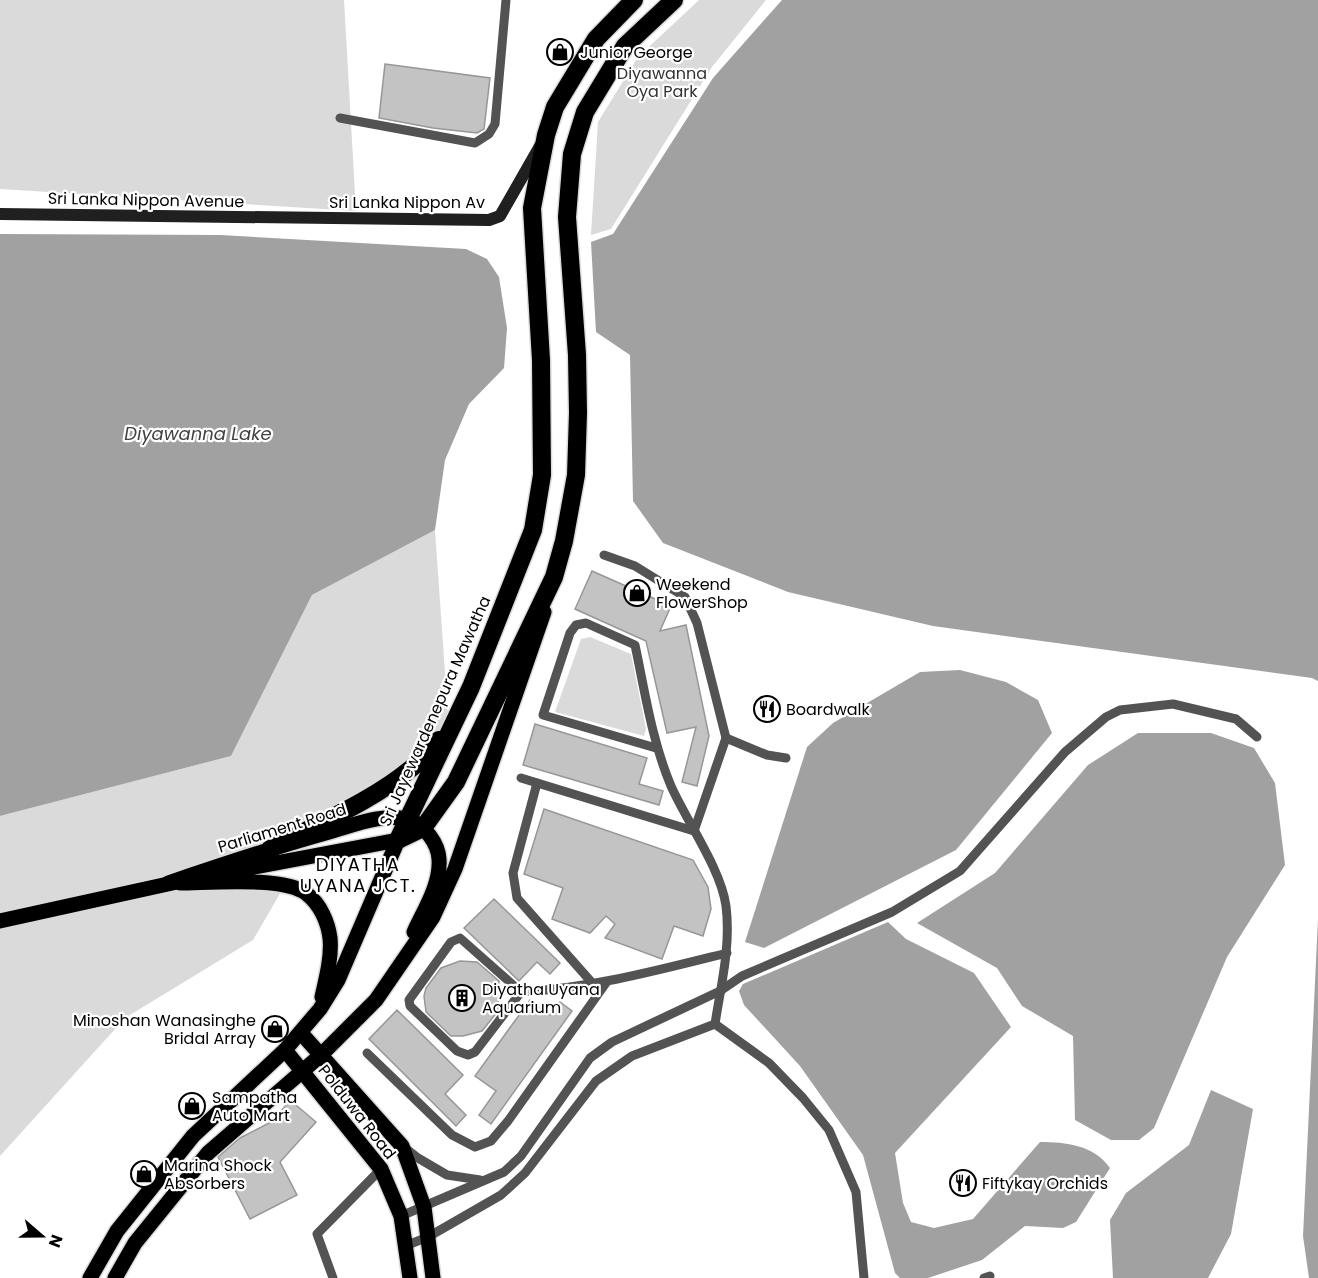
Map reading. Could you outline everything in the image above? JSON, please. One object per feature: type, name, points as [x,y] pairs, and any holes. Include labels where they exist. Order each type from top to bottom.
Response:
[{"type":"highway","name":"Sri Jayewardenepura Mawatha","points":[[416,824],[449,730],[471,687],[533,530],[542,475],[541,360],[532,208],[546,135],[555,107],[596,39],[634,0]]},
{"type":"highway","name":"Sri Jayewardenepura Mawatha","points":[[398,840],[456,782],[554,577],[564,541],[576,475],[577,355],[567,217],[572,154],[585,112],[625,46],[674,0]]},
{"type":"highway","points":[[270,849],[368,798],[400,777],[449,730]]},
{"type":"main road","points":[[115,1278],[135,1243],[208,1153],[321,1055],[376,1000],[433,917],[455,869],[536,640],[554,577]]},
{"type":"main road","name":"Parliament Road","points":[[168,884],[270,849],[380,818],[416,824]]},
{"type":"main road","points":[[397,971],[436,884],[439,858],[431,837],[416,824]]},
{"type":"main road","points":[[90,1278],[117,1232],[193,1136],[285,1050],[320,1009],[338,980],[398,840]]},
{"type":"main road","name":"Parliament Road","points":[[0,921],[168,884],[398,840]]},
{"type":"main road","points":[[168,884],[268,883],[285,885],[306,893],[322,910],[330,939],[327,976],[320,1009]]},
{"type":"main road","name":"Polduwa Road","points":[[301,1033],[402,1146],[424,1207],[433,1278]]},
{"type":"main road","name":"Polduwa Road","points":[[285,1050],[381,1170],[401,1216],[410,1278]]},
{"type":"street","name":"Sri Lanka Nippon Av","points":[[291,219],[489,220],[500,216],[505,209],[546,135]]},
{"type":"street","name":"Sri Lanka Nippon Avenue","points":[[0,214],[291,219]]},
{"type":"lane","points":[[340,118],[475,143],[489,134],[495,124],[506,0]]},
{"type":"lane","points":[[604,555],[635,566],[685,597],[697,623],[726,738],[694,831]]},
{"type":"lane","points":[[656,748],[543,715],[570,633],[576,625],[586,623],[635,645],[656,748],[672,787],[710,861],[726,905],[727,953],[715,1024]]},
{"type":"lane","points":[[401,1216],[504,1172],[521,1156],[590,1058],[612,1042],[720,990],[742,976],[892,912],[960,871],[1065,752],[1113,713],[1120,710],[1173,704],[1236,719],[1257,737]]},
{"type":"lane","points":[[726,738],[767,755],[786,758]]},
{"type":"lane","points":[[521,778],[694,831]]},
{"type":"lane","points":[[537,783],[513,873],[517,897],[594,985]]},
{"type":"lane","points":[[521,992],[475,1052],[468,1055],[457,1051],[410,1006],[409,1000],[451,942],[460,938],[521,992],[561,990],[594,985],[727,953]]},
{"type":"lane","points":[[367,1053],[452,1135],[475,1147],[491,1141],[508,1121],[606,982]]},
{"type":"lane","points":[[405,1246],[428,1237],[501,1195],[517,1181],[596,1081],[632,1056],[715,1024]]},
{"type":"lane","points":[[715,1024],[769,1063],[803,1098],[829,1130],[856,1192],[864,1278]]},
{"type":"lane","points":[[402,1146],[447,1175],[481,1180]]},
{"type":"lane","points":[[333,1278],[317,1234],[381,1170]]},
{"type":"green space","points":[[0,0],[344,0],[356,211],[0,189]]},
{"type":"green space","name":"Diyawanna Oya Park","points":[[699,0],[766,0],[712,67],[611,229],[591,235],[598,122],[638,57]]},
{"type":"green space","points":[[435,530],[449,730],[414,766],[270,849],[170,883],[285,885],[253,940],[125,1018],[0,1156],[0,816],[231,756],[312,595]]},
{"type":"green space","points":[[590,637],[631,654],[646,729],[644,736],[555,712],[581,639]]},
{"type":"water","points":[[782,0],[1318,0],[1318,681],[1312,678],[933,626],[788,592],[663,543],[633,501],[630,355],[596,332],[591,242],[613,234],[713,78]]},
{"type":"water","name":"Diyawanna Lake","points":[[0,234],[220,235],[466,249],[487,259],[499,277],[507,328],[504,368],[469,404],[445,460],[435,530],[312,595],[231,756],[0,816]]},
{"type":"water","points":[[960,670],[1006,682],[1038,700],[1052,733],[956,850],[764,948],[745,942],[807,747],[833,723],[920,672]]},
{"type":"water","points":[[1138,733],[1211,733],[1254,748],[1275,783],[1285,865],[1227,957],[1154,1128],[1139,1140],[1111,1140],[1075,1120],[1073,1036],[1022,1006],[997,968],[917,923],[995,873],[1088,765]]},
{"type":"water","points":[[1318,919],[1318,1278],[1309,1278],[1303,1236]]},
{"type":"water","points":[[888,922],[906,939],[974,973],[1011,1027],[895,1153],[903,1203],[911,1222],[934,1228],[973,1219],[1040,1142],[1079,1146],[1096,1154],[1110,1168],[1076,1222],[1063,1228],[1025,1226],[982,1260],[928,1278],[900,1278],[895,1273],[863,1155],[800,1066],[744,1005],[739,991],[743,984]]},
{"type":"water","points":[[1211,1090],[1253,1109],[1231,1234],[1208,1278],[1113,1278],[1110,1220],[1126,1193],[1189,1145]]},
{"type":"building","points":[[385,64],[490,78],[484,129],[477,133],[379,118]]},
{"type":"building","points":[[592,571],[671,606],[660,631],[686,625],[709,736],[697,786],[682,782],[696,727],[667,733],[646,641],[575,609]]},
{"type":"building","points":[[535,724],[647,758],[639,784],[663,791],[659,805],[523,765]]},
{"type":"building","points":[[544,809],[693,860],[708,887],[711,909],[703,936],[674,926],[662,959],[605,938],[615,924],[606,916],[590,933],[552,919],[563,888],[524,874]]},
{"type":"building","points":[[494,899],[560,963],[550,974],[537,962],[519,981],[464,928]]},
{"type":"building","name":"Diyatha Uyana Aquarium","points":[[460,961],[477,962],[499,981],[498,1011],[482,1031],[463,1036],[451,1036],[426,1012],[424,996],[426,988],[441,968]]},
{"type":"building","points":[[530,1000],[550,1015],[560,1002],[572,1011],[491,1124],[479,1115],[496,1091],[475,1076]]},
{"type":"building","points":[[397,1010],[463,1075],[445,1094],[466,1115],[456,1126],[369,1039]]},
{"type":"building","points":[[290,1100],[316,1122],[280,1162],[297,1195],[250,1219],[218,1157],[240,1138],[273,1121]]},
{"type":"place","name":"Junior George","points":[[560,52]]},
{"type":"place","name":"Weekend FlowerShop","points":[[637,593]]},
{"type":"place","name":"Boardwalk","points":[[767,709]]},
{"type":"place","name":"Diyatha Uyana Aquarium","points":[[462,998]]},
{"type":"place","name":"Minoshan Wanasinghe Bridal Array","points":[[275,1029]]},
{"type":"place","name":"Sampatha Auto Mart","points":[[192,1106]]},
{"type":"place","name":"Marina Shock Absorbers","points":[[144,1174]]},
{"type":"place","name":"Fiftykay Orchids","points":[[963,1183]]},
{"type":"district","name":"DIYATHA UYANA JCT.","points":[[358,874]]}]
